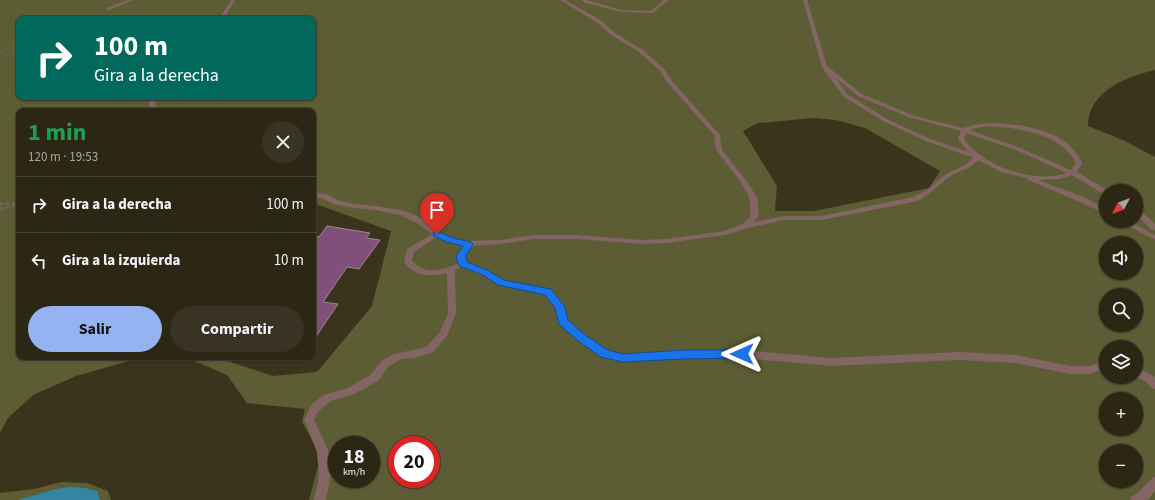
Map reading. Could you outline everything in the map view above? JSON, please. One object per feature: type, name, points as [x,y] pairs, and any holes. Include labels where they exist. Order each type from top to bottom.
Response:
[{"type":"lane","points":[[107,9],[131,0]]},
{"type":"lane","points":[[224,16],[228,6],[233,0]]},
{"type":"lane","points":[[562,0],[600,22],[613,34],[641,52],[662,70],[670,82],[717,135],[719,150],[743,180],[752,197],[755,216],[746,226]]},
{"type":"lane","points":[[584,0],[621,11],[652,12],[667,0]]},
{"type":"lane","points":[[805,0],[825,67],[845,95],[885,120],[928,140],[976,157],[993,166],[1081,199],[1099,208]]},
{"type":"lane","points":[[825,67],[860,95],[910,116],[964,130],[1018,149],[1073,173],[1099,188]]},
{"type":"lane","points":[[976,157],[965,148],[961,139],[964,130],[972,126],[993,124],[1025,128],[1040,133],[1063,144],[1077,157],[1079,163],[1073,173],[1058,177],[1038,177],[1016,174]]},
{"type":"lane","points":[[316,195],[324,196],[336,202],[353,206],[376,208],[402,213],[420,221],[437,234],[450,240],[468,244],[499,242],[533,237],[642,242],[666,241],[725,233],[746,226],[784,218],[822,218],[915,199],[928,194],[948,175],[971,166],[976,157]]},
{"type":"lane","points":[[1143,217],[1155,228]]},
{"type":"lane","points":[[1136,228],[1155,238]]},
{"type":"lane","points":[[437,234],[410,251],[408,262],[418,272],[436,273],[463,264],[484,272],[501,282],[548,292],[560,307],[563,322],[581,338],[605,354],[623,358],[683,354],[742,354],[831,362],[959,356],[1016,359],[1070,370],[1090,370],[1099,367]]},
{"type":"lane","points":[[463,264],[461,256],[468,244]]},
{"type":"lane","points":[[320,500],[325,476],[323,452],[309,419],[316,407],[328,398],[351,391],[374,378],[385,364],[399,356],[415,354],[430,349],[444,334],[452,313],[451,269]]},
{"type":"lane","points":[[1143,375],[1150,379],[1155,385]]},
{"type":"lane","points":[[1136,500],[1142,498],[1155,482]]},
{"type":"path","points":[[0,52],[16,46]]},
{"type":"path","points":[[0,204],[16,204]]},
{"type":"path","points":[[0,209],[16,205]]},
{"type":"green space","points":[[0,0],[1155,0],[1155,70],[1136,75],[1109,88],[1102,94],[1091,110],[1088,126],[1125,141],[1155,157],[1155,500],[309,500],[319,463],[315,445],[302,422],[305,409],[247,403],[227,375],[192,360],[224,360],[273,376],[317,372],[372,306],[391,231],[316,204],[316,108],[16,108],[16,360],[136,360],[76,376],[33,395],[8,418],[0,433]],"holes":[[[814,118],[836,120],[865,128],[940,171],[929,188],[814,211],[775,211],[777,186],[743,131],[758,123]]]},
{"type":"green space","points":[[61,482],[87,483],[108,491],[111,500],[0,500],[0,493],[34,489]]},
{"type":"water","points":[[70,487],[85,488],[97,491],[100,500],[18,500],[56,489]]},
{"type":"building","points":[[327,226],[370,233],[366,238],[380,240],[359,269],[347,267],[323,302],[338,304],[316,337],[316,236],[319,237]]},
{"type":"route","points":[[437,234],[450,240],[468,244],[461,256],[463,264],[484,272],[501,282],[548,292],[560,307],[563,322],[581,338],[605,354],[623,358],[683,354],[742,354]]}]
